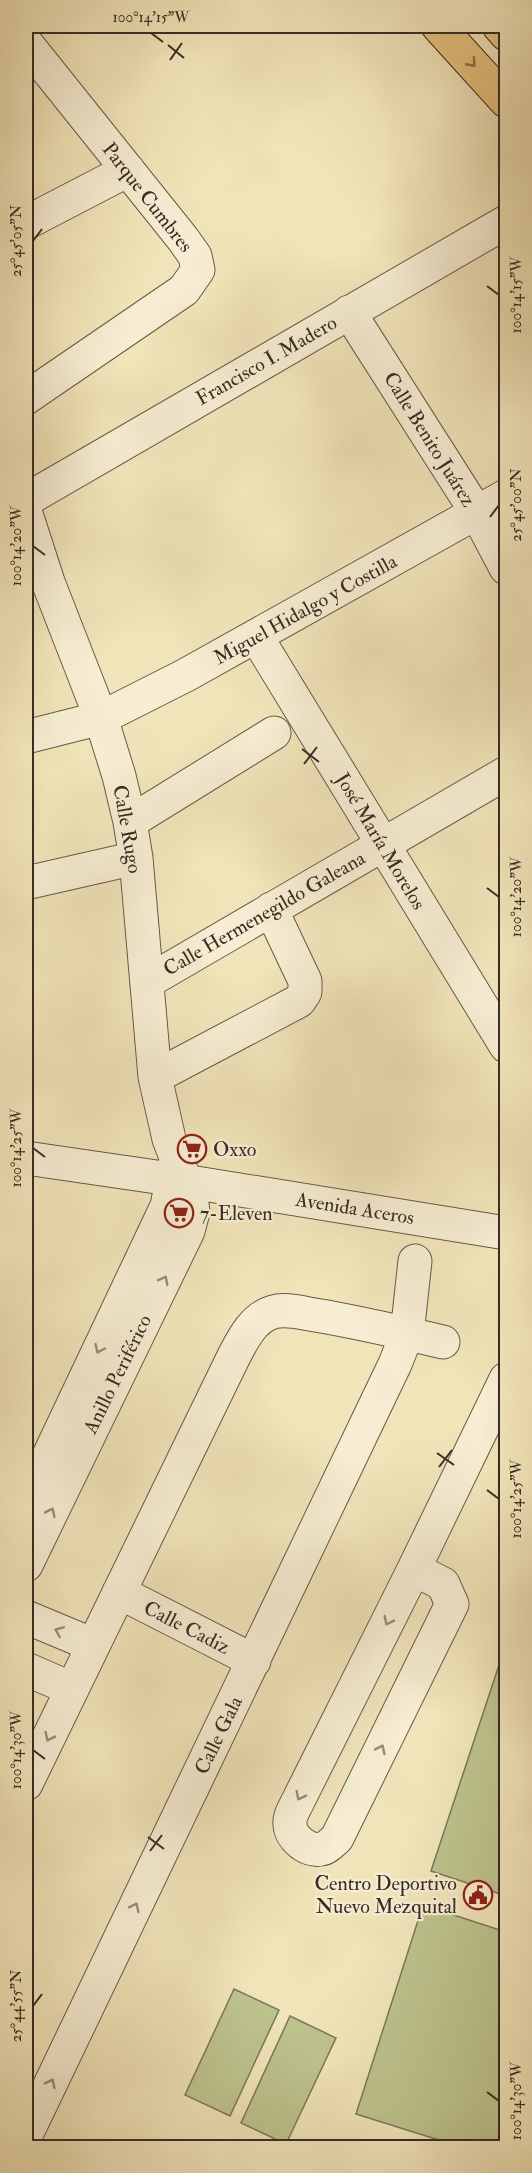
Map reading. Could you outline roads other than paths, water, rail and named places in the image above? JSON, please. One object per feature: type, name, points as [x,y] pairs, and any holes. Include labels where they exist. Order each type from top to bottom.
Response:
[{"type":"main road","points":[[438,26],[507,101]]},
{"type":"street","name":"Parque Cumbres","points":[[26,398],[184,290],[198,270],[195,256],[183,239],[28,52]]},
{"type":"street","points":[[26,223],[128,170]]},
{"type":"street","name":"Francisco I. Madero","points":[[26,500],[507,222]]},
{"type":"street","name":"Calle Benito Juárez","points":[[349,312],[477,513],[507,568]]},
{"type":"street","name":"Miguel Hidalgo y Costilla","points":[[26,737],[101,718],[186,675],[507,496]]},
{"type":"street","name":"Calle Rugo","points":[[26,514],[37,584],[101,718],[130,822],[136,858],[156,1077],[162,1112],[178,1173]]},
{"type":"street","name":"José María Morelos","points":[[256,636],[507,1046]]},
{"type":"street","points":[[130,822],[274,733]]},
{"type":"street","name":"Calle Hermenegildo Galeana","points":[[147,982],[507,773]]},
{"type":"street","points":[[26,883],[136,858]]},
{"type":"street","points":[[156,1077],[299,1001],[305,992],[305,981],[271,909]]},
{"type":"street","name":"Avenida Aceros","points":[[26,1158],[178,1173],[507,1233]]},
{"type":"street","name":"Anillo Periférico","points":[[26,1565],[129,1317],[178,1173]]},
{"type":"street","name":"Calle Gala","points":[[26,2135],[395,1364],[407,1334],[415,1261]]},
{"type":"street","points":[[26,1784],[245,1335],[260,1318],[274,1312],[289,1311],[354,1322],[443,1342]]},
{"type":"street","name":"Anillo Periférico","points":[[26,1504],[129,1317]]},
{"type":"street","points":[[414,1569],[443,1584],[452,1604],[337,1838],[319,1850],[307,1847],[291,1832],[289,1821],[507,1379]]},
{"type":"street","name":"Calle Cadiz","points":[[119,1592],[254,1661]]},
{"type":"street","points":[[26,1617],[93,1645]]},
{"type":"street","points":[[26,1669],[72,1689]]},
{"type":"place","name":"Oxxo","points":[[192,1149]]},
{"type":"place","name":"7-Eleven","points":[[179,1213]]},
{"type":"place","name":"Centro Deportivo Nuevo Mezquital","points":[[478,1895]]}]
